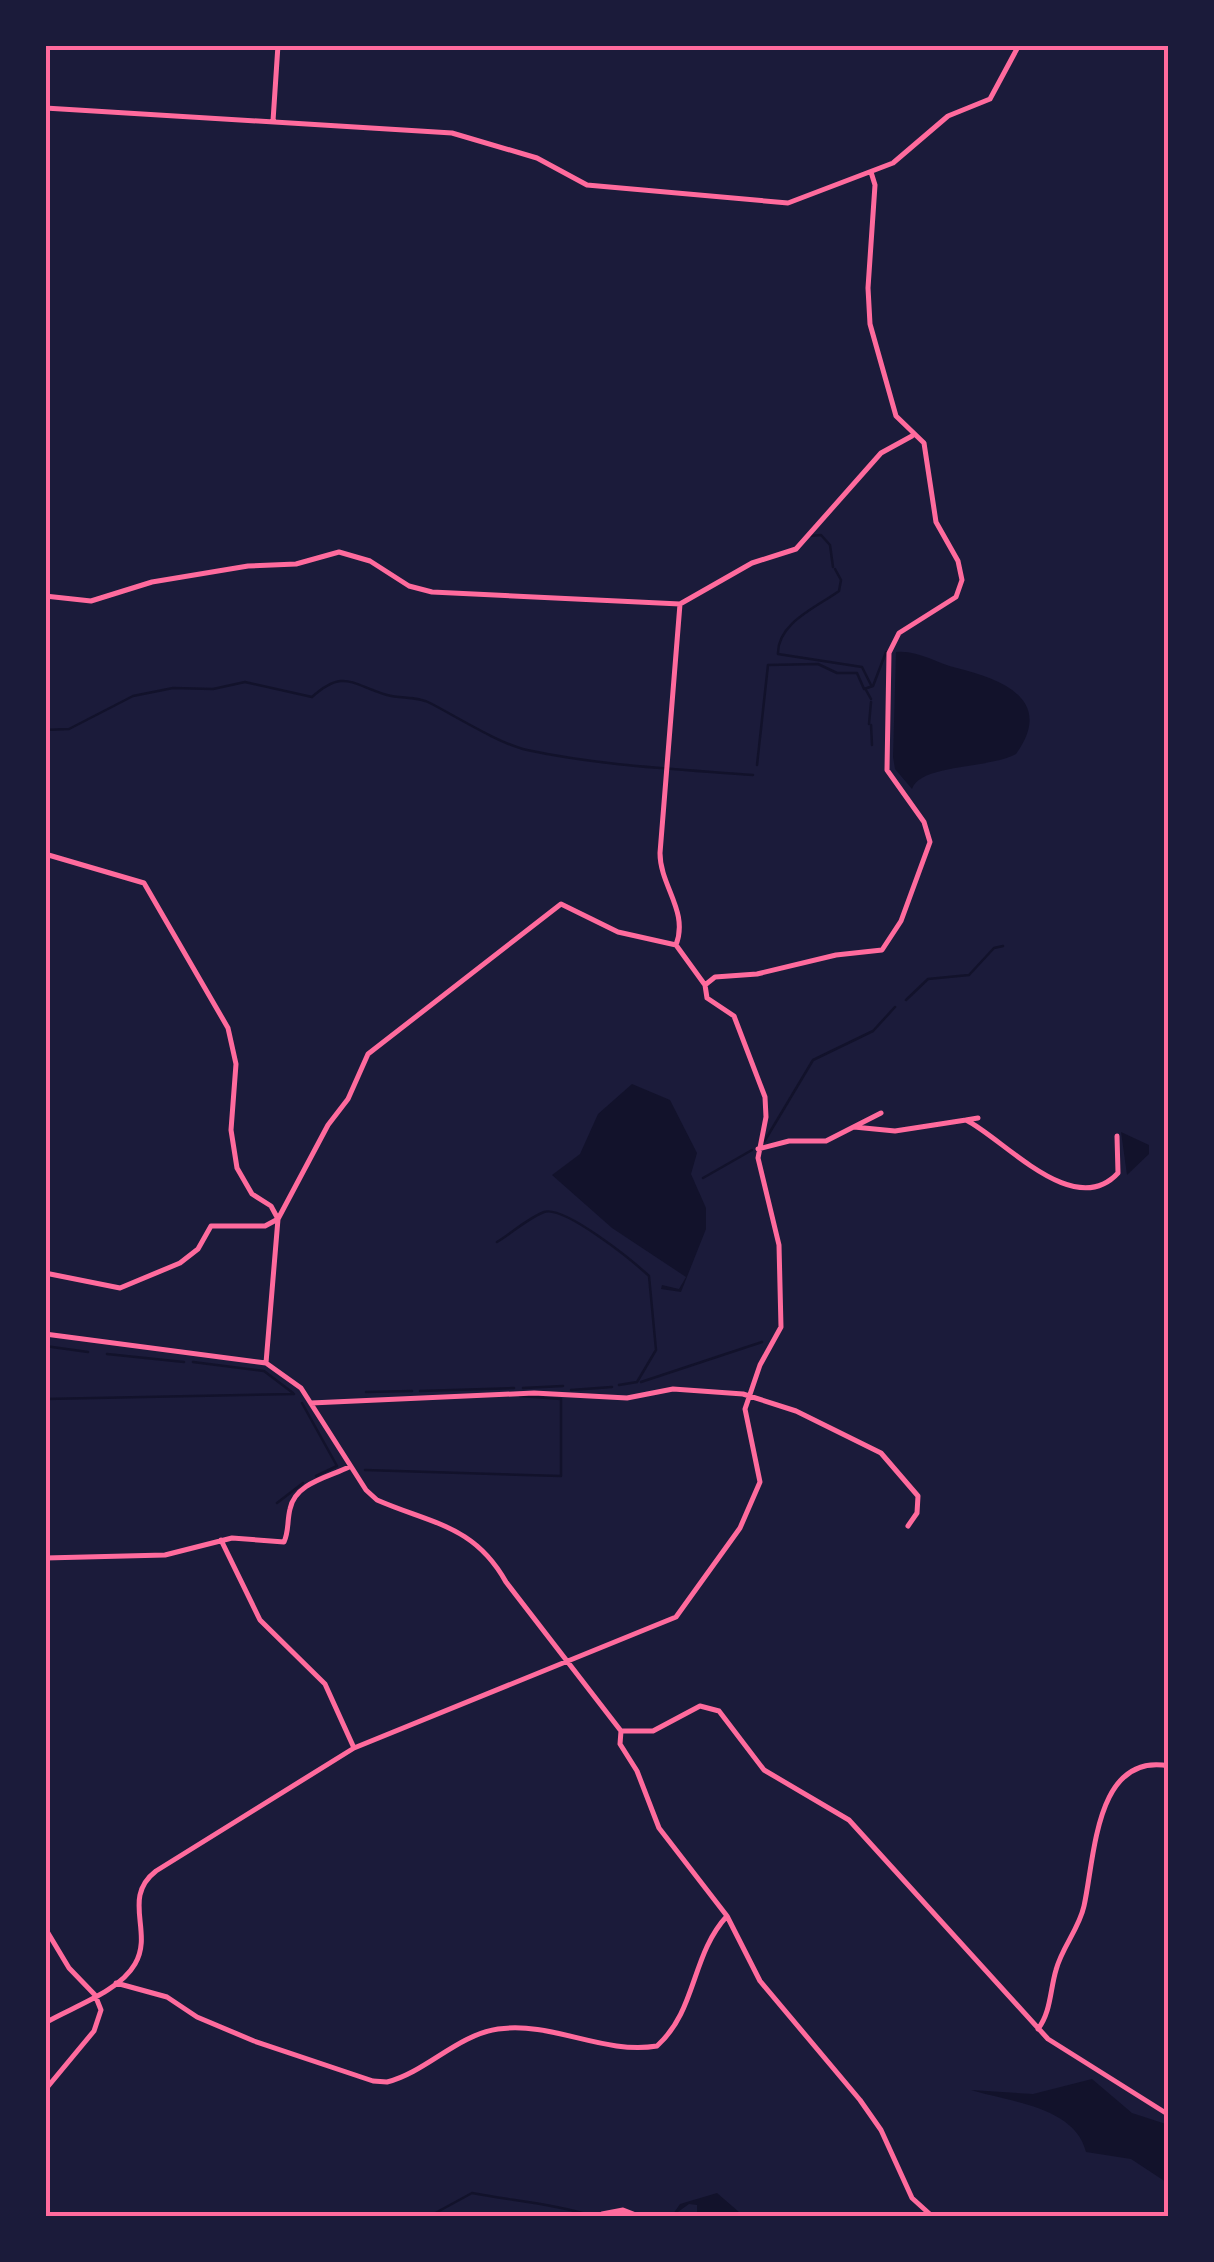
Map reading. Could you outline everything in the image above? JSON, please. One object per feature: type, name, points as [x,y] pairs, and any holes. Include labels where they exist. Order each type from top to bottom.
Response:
[{"type":"street","points":[[273,121],[278,45]]},
{"type":"street","points":[[45,108],[452,133],[537,158],[587,185],[788,203],[893,162],[948,116],[990,98],[1019,45]]},
{"type":"street","points":[[705,985],[715,977],[757,974],[836,955],[882,950],[901,921],[924,866],[930,833],[888,770],[889,654],[899,633],[956,597],[962,580],[958,561],[936,522],[924,443],[912,436],[896,416],[868,310],[875,185],[871,172]]},
{"type":"street","points":[[45,596],[91,600],[152,582],[238,568],[296,564],[339,552],[370,561],[410,586],[432,592],[680,604],[752,563],[796,549],[880,453],[912,436]]},
{"type":"street","points":[[45,533],[45,541]]},
{"type":"street","points":[[676,945],[679,914],[662,878],[660,852],[680,604]]},
{"type":"street","points":[[45,854],[137,880],[148,888],[161,919],[198,972],[228,1028],[236,1064],[230,1130],[237,1168],[252,1194],[271,1206],[278,1219]]},
{"type":"street","points":[[45,2022],[116,1983],[139,1956],[137,1900],[146,1878],[354,1748],[676,1617],[752,1507],[760,1482],[744,1417],[748,1396],[782,1318],[777,1228],[758,1149],[766,1117],[765,1097],[734,1016],[707,998],[705,985],[676,945],[618,932],[561,904],[368,1054],[348,1099],[328,1125],[278,1219],[266,1363]]},
{"type":"street","points":[[758,1149],[789,1141],[826,1141],[881,1113]]},
{"type":"street","points":[[854,1127],[876,1132],[978,1118]]},
{"type":"street","points":[[966,1120],[1045,1176],[1078,1188],[1103,1185],[1118,1173],[1117,1136]]},
{"type":"street","points":[[45,1273],[120,1288],[180,1263],[198,1249],[211,1226],[264,1226],[278,1219]]},
{"type":"street","points":[[45,1334],[266,1363],[292,1377],[377,1500],[451,1528],[480,1544],[622,1731],[620,1744],[641,1780],[648,1810],[728,1916],[760,1982],[860,2100],[881,2130],[912,2198],[933,2217]]},
{"type":"street","points":[[311,1403],[534,1393],[627,1398],[673,1389],[748,1396],[796,1411],[881,1452],[918,1496],[917,1514],[908,1526]]},
{"type":"street","points":[[45,1558],[165,1555],[221,1540],[284,1542],[289,1510],[297,1495],[320,1478],[350,1466]]},
{"type":"street","points":[[221,1540],[260,1620],[325,1684],[354,1748]]},
{"type":"street","points":[[622,1731],[653,1731],[700,1706],[720,1711],[764,1770],[849,1820],[1038,2030],[1169,2115]]},
{"type":"street","points":[[1038,2030],[1046,2016],[1056,1969],[1084,1908],[1097,1819],[1130,1769],[1141,1763],[1169,1766]]},
{"type":"street","points":[[116,1983],[166,1998],[254,2041],[373,2081],[387,2082],[495,2029],[532,2030],[628,2049],[658,2046],[680,2020],[700,1959],[728,1916]]},
{"type":"street","points":[[45,1928],[69,1968],[96,1995],[101,2010],[94,2031],[45,2090]]},
{"type":"street","points":[[602,2214],[623,2210],[641,2217]]},
{"type":"shaded area","points":[[896,652],[920,655],[991,678],[1018,695],[1030,719],[1027,735],[1016,754],[928,775],[912,789],[895,769],[893,757]]},
{"type":"shaded area","points":[[632,1084],[670,1100],[697,1153],[691,1174],[706,1208],[706,1229],[681,1292],[661,1289],[662,1285],[679,1289],[686,1277],[612,1228],[552,1175],[580,1154],[598,1114]]},
{"type":"shaded area","points":[[1121,1132],[1149,1145],[1149,1154],[1127,1175]]},
{"type":"shaded area","points":[[1092,2079],[1132,2113],[1169,2125],[1169,2184],[1131,2159],[1086,2152],[1069,2125],[1055,2115],[971,2090],[1033,2094]]},
{"type":"shaded area","points":[[717,2193],[739,2212],[784,2217],[697,2217],[697,2205],[689,2204],[671,2217],[680,2204]]},
{"type":"waterway","points":[[809,536],[821,535],[830,545],[833,567]]},
{"type":"waterway","points":[[835,569],[841,580],[839,591],[791,625],[779,643],[778,654],[862,667],[871,685]]},
{"type":"waterway","points":[[757,765],[768,665],[818,664],[837,673],[857,673],[864,689],[873,686],[886,652]]},
{"type":"waterway","points":[[45,730],[69,729],[133,696],[173,688],[213,689],[245,682],[312,697],[332,683],[348,681],[387,695],[427,701],[527,750],[611,763],[753,775]]},
{"type":"waterway","points":[[866,690],[871,699]]},
{"type":"waterway","points":[[869,724],[871,702]]},
{"type":"waterway","points":[[871,725],[872,745]]},
{"type":"waterway","points":[[906,1000],[928,979],[969,975],[994,948],[1003,946]]},
{"type":"waterway","points":[[764,1142],[813,1060],[873,1031],[895,1007]]},
{"type":"waterway","points":[[703,1178],[752,1150]]},
{"type":"waterway","points":[[497,1242],[538,1215],[554,1212],[598,1236],[649,1276],[656,1350],[637,1382],[619,1385]]},
{"type":"waterway","points":[[641,1382],[762,1342]]},
{"type":"waterway","points":[[45,1346],[88,1352]]},
{"type":"waterway","points":[[107,1354],[184,1362]]},
{"type":"waterway","points":[[193,1362],[264,1371],[293,1393]]},
{"type":"waterway","points":[[523,1388],[563,1386]]},
{"type":"waterway","points":[[571,1390],[612,1387]]},
{"type":"waterway","points":[[420,1391],[514,1388]]},
{"type":"waterway","points":[[366,1392],[412,1391]]},
{"type":"waterway","points":[[45,1399],[294,1394]]},
{"type":"waterway","points":[[365,1470],[561,1476],[561,1399],[520,1396]]},
{"type":"waterway","points":[[302,1403],[337,1466],[316,1476]]},
{"type":"waterway","points":[[277,1503],[303,1483]]},
{"type":"waterway","points":[[428,2217],[472,2193],[596,2217]]},
{"type":"waterway","points":[[609,2217],[622,2217]]}]
